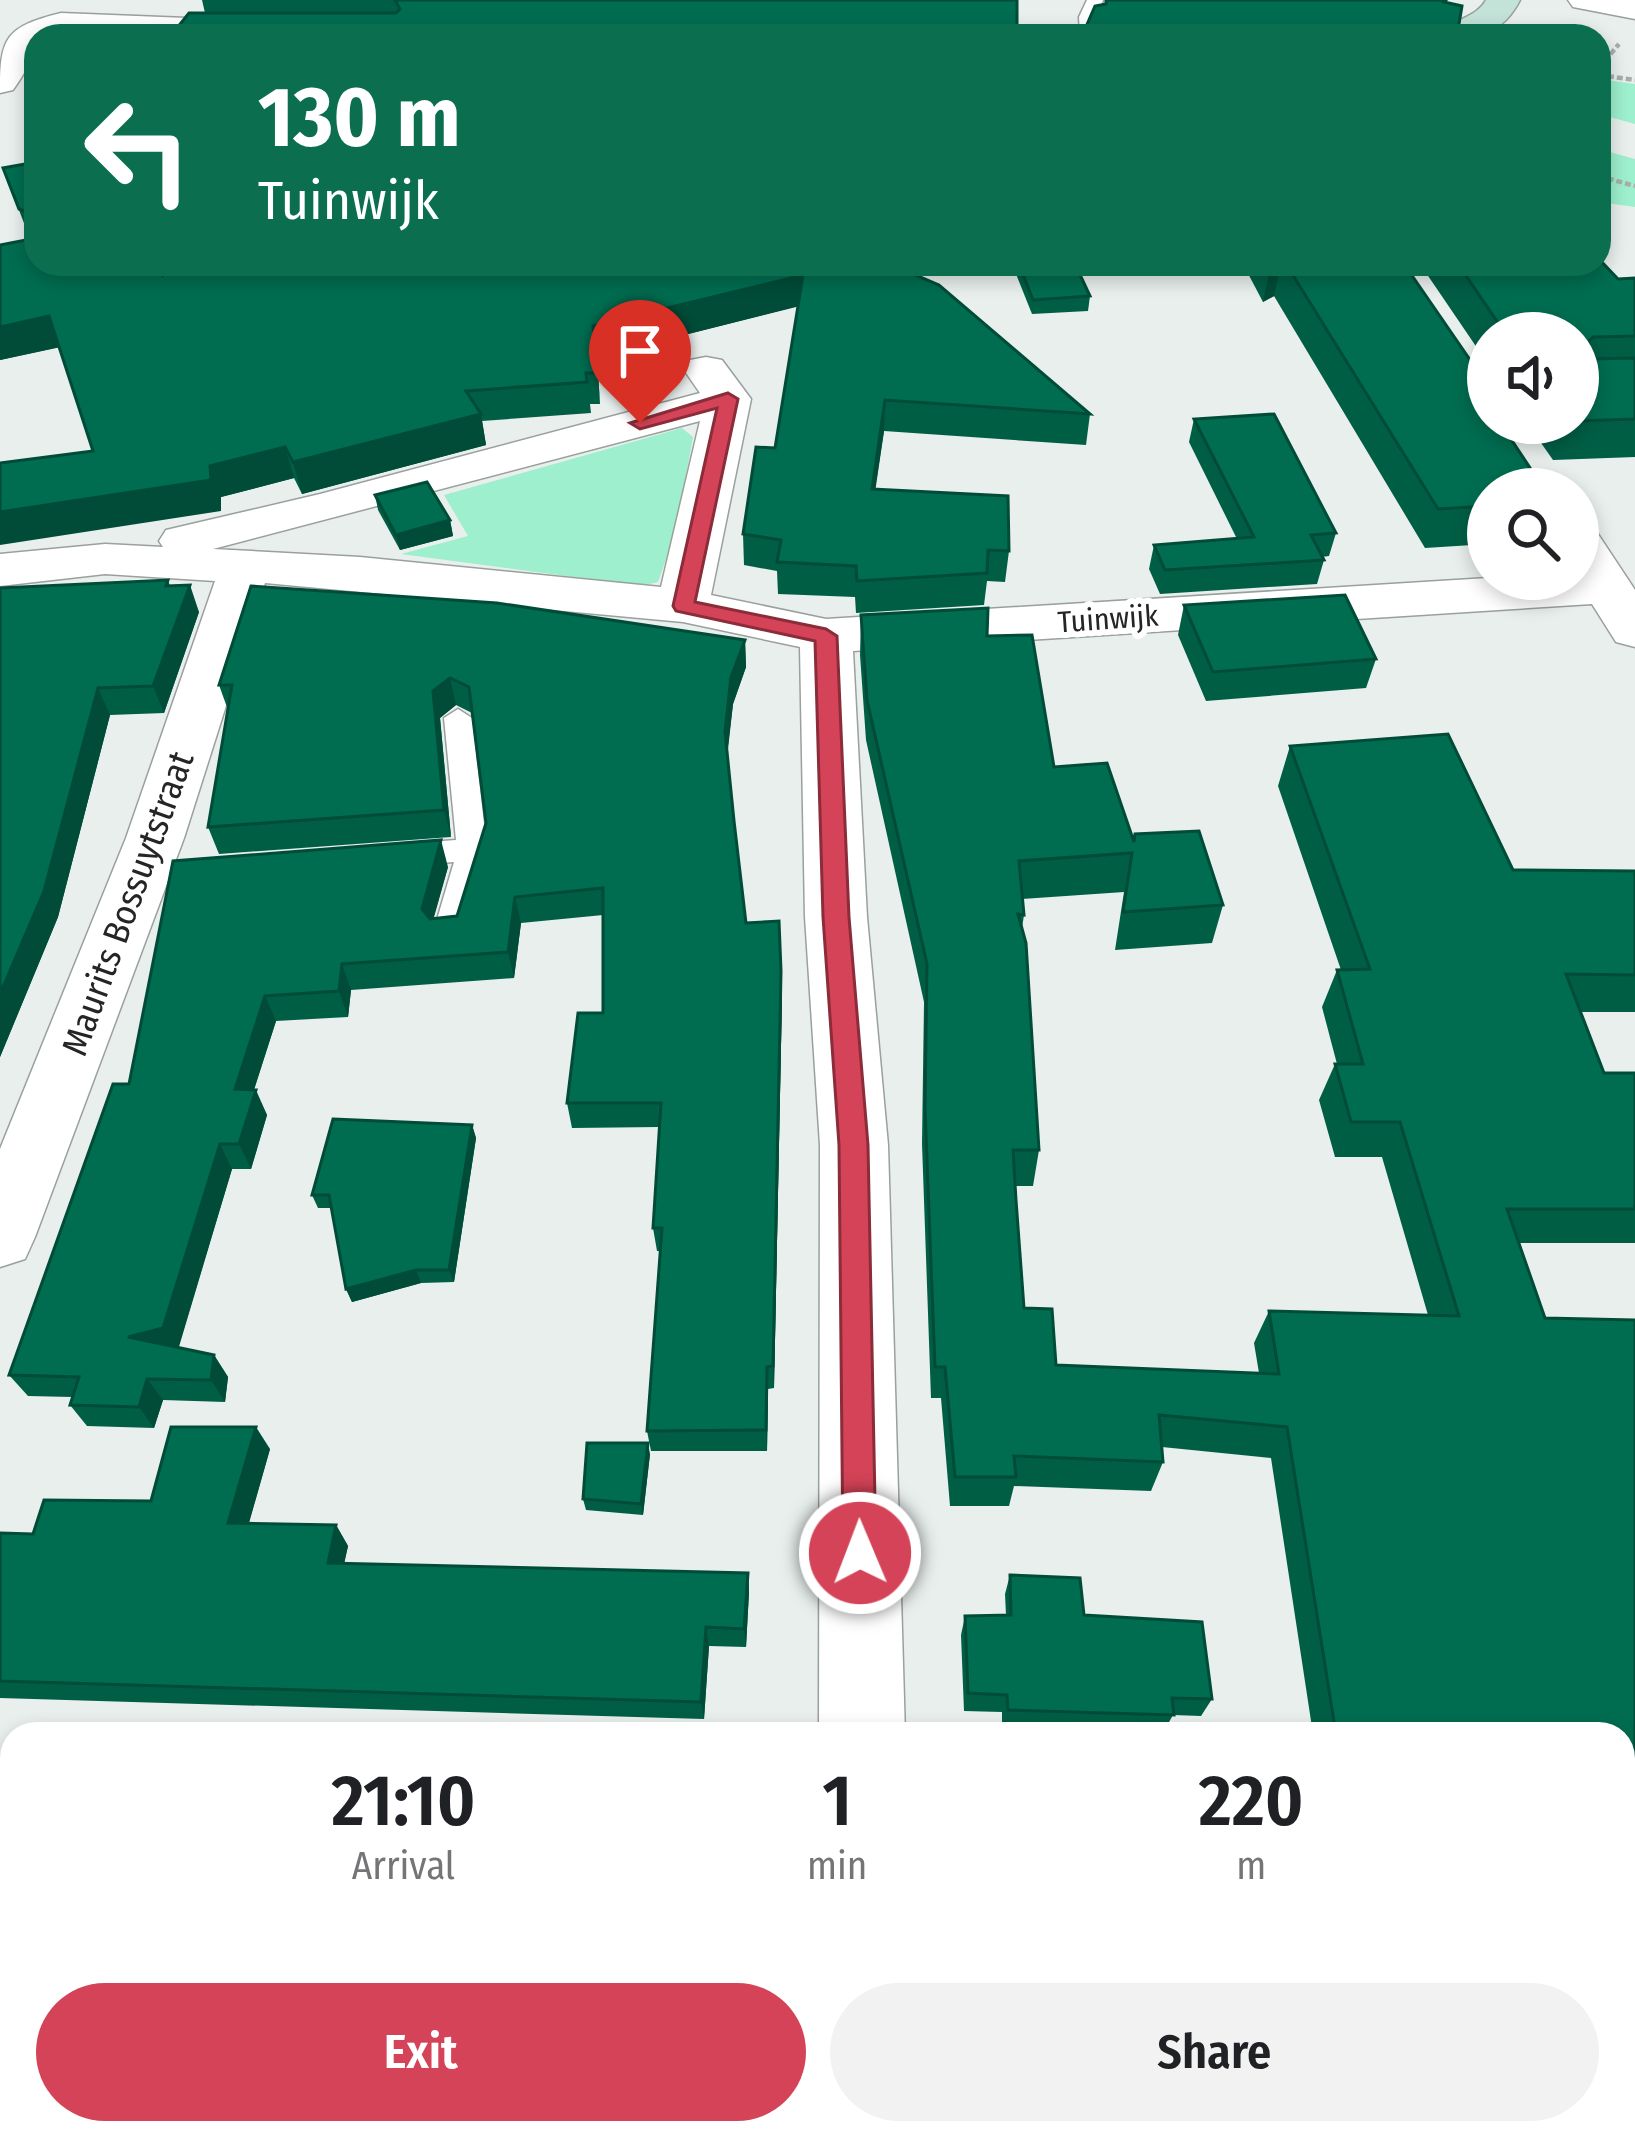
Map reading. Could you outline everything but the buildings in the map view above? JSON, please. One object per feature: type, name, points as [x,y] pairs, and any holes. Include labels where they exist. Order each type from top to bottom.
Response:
[{"type":"street","points":[[1480,24],[1494,17],[1503,0]]},
{"type":"street","points":[[1585,0],[1635,9]]},
{"type":"street","points":[[0,82],[21,40],[23,16],[123,24]]},
{"type":"street","name":"Tuinwijk","points":[[0,570],[104,559],[329,507],[717,383],[683,606]]},
{"type":"street","name":"Tuinwijk","points":[[104,559],[359,573],[683,606],[826,636],[1621,609]]},
{"type":"street","name":"Maurits Bossuytstraat","points":[[0,1238],[153,874],[245,566]]},
{"type":"street","points":[[1599,575],[1621,609]]},
{"type":"street","points":[[826,636],[836,917],[854,1145],[862,1722]]},
{"type":"lane","points":[[448,933],[472,850],[458,718]]},
{"type":"lane","points":[[378,857],[472,850]]},
{"type":"path","points":[[1611,55],[1620,42]]},
{"type":"green space","points":[[1611,81],[1635,84],[1635,124],[1611,117]]},
{"type":"green space","points":[[1611,152],[1635,159],[1635,207],[1611,204]]},
{"type":"green space","points":[[682,428],[693,437],[675,534],[658,582],[641,586],[401,554],[468,536],[444,495]]},
{"type":"route","points":[[640,423],[728,399],[683,606],[826,636],[836,917],[854,1145],[860,1553]]}]
